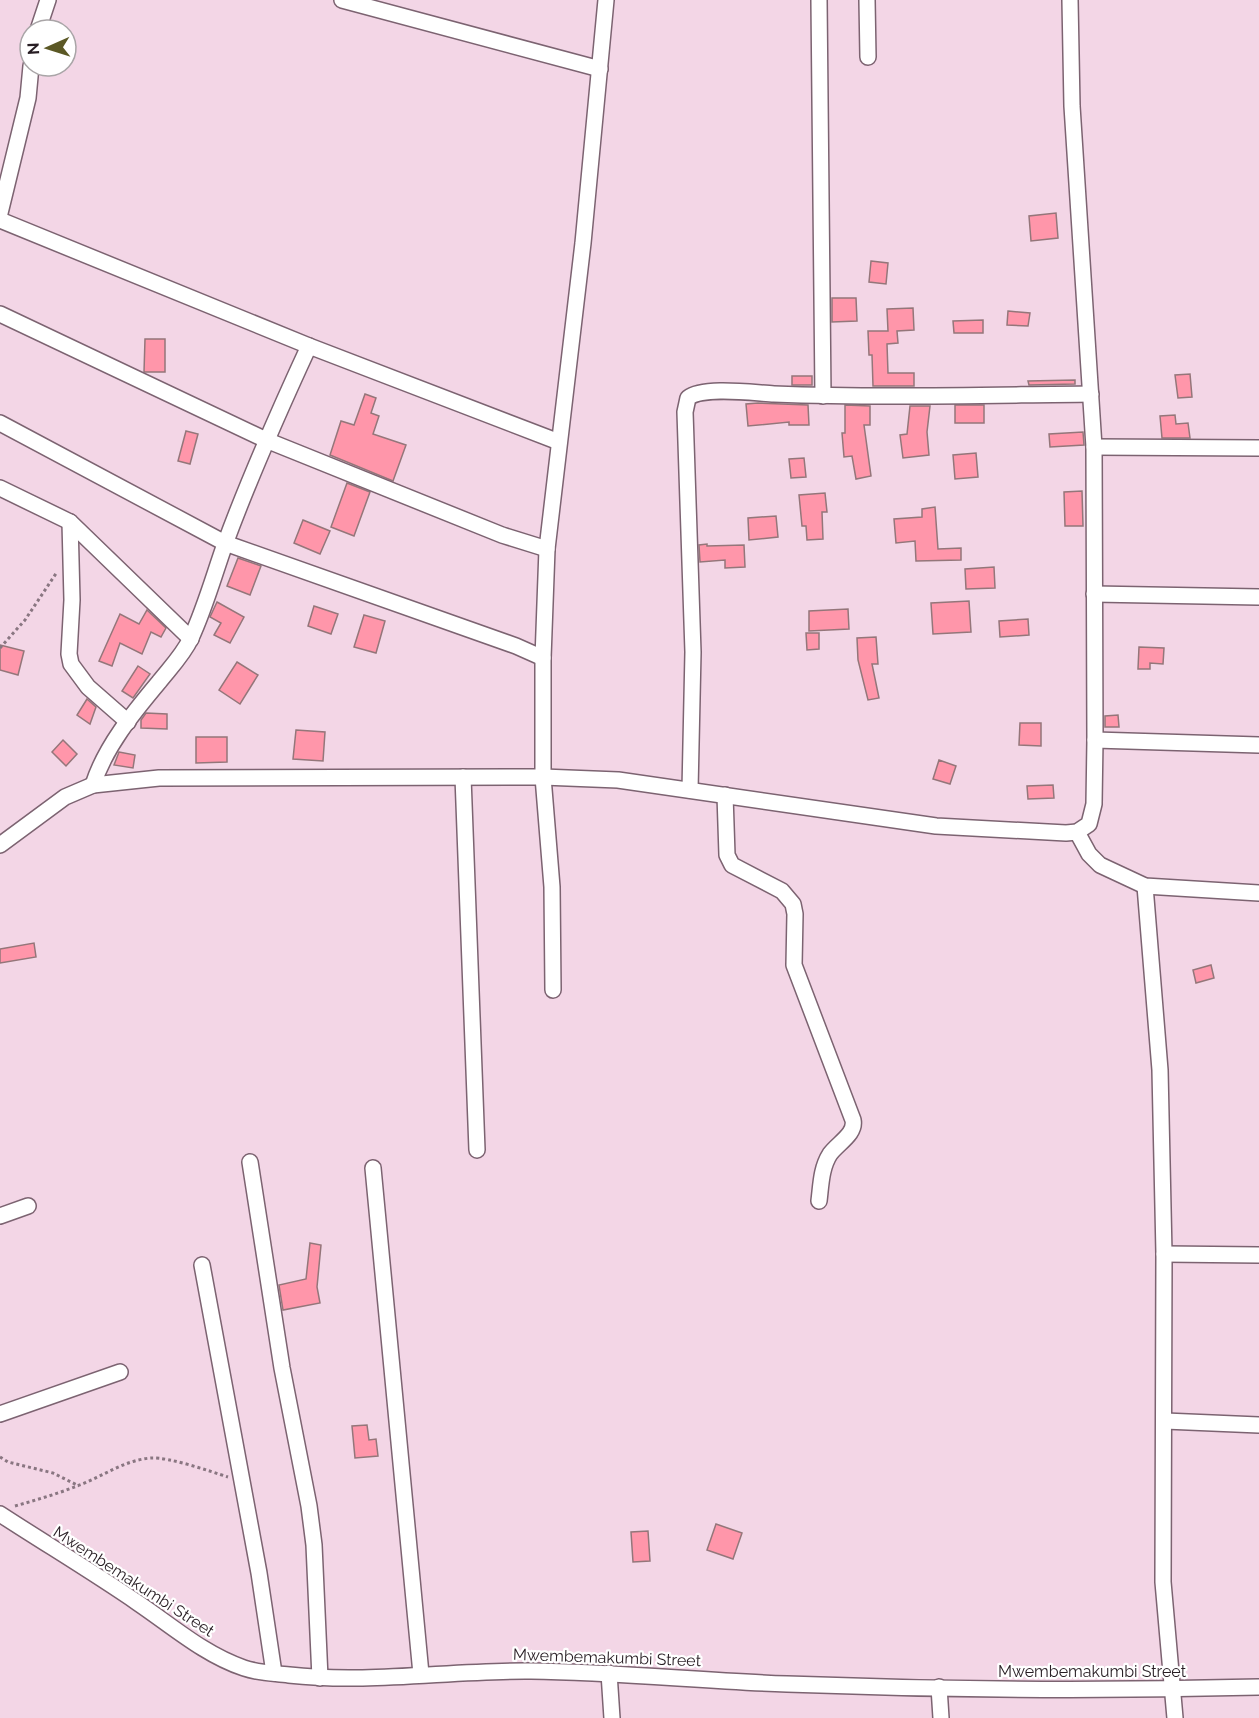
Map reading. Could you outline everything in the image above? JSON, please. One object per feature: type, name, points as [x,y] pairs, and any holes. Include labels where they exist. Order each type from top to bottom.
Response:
[{"type":"street","points":[[42,18],[48,0]]},
{"type":"street","points":[[342,0],[600,69]]},
{"type":"street","points":[[553,990],[552,887],[543,777],[543,658],[547,549],[583,243],[606,0]]},
{"type":"street","points":[[819,0],[823,396]]},
{"type":"street","points":[[867,0],[868,57]]},
{"type":"street","points":[[0,845],[65,797],[93,786],[159,778],[543,777],[618,780],[936,826],[1077,832],[1089,824],[1094,804],[1095,740],[1094,447],[1072,106],[1070,0]]},
{"type":"street","points":[[0,213],[28,98],[30,78]]},
{"type":"street","points":[[0,220],[309,346],[559,442]]},
{"type":"street","points":[[0,314],[266,440],[502,535],[547,549]]},
{"type":"street","points":[[93,786],[106,754],[128,722],[179,659],[191,639],[225,543],[266,440],[309,346]]},
{"type":"street","points":[[690,790],[693,652],[685,412],[688,398],[693,394],[715,392],[823,396],[1091,394]]},
{"type":"street","points":[[0,423],[225,543],[516,646],[543,658]]},
{"type":"street","points":[[1094,447],[1259,448]]},
{"type":"street","points":[[0,488],[70,522],[191,639]]},
{"type":"street","points":[[70,522],[72,600],[69,654],[72,664],[88,687],[128,722]]},
{"type":"street","points":[[1094,594],[1259,597]]},
{"type":"street","points":[[1095,740],[1259,745]]},
{"type":"street","points":[[463,777],[477,1150]]},
{"type":"street","points":[[725,795],[729,861],[732,865],[782,891],[793,904],[795,914],[794,965],[855,1126],[829,1156],[822,1171],[819,1201]]},
{"type":"street","points":[[1077,832],[1089,854],[1100,865],[1144,886],[1259,893]]},
{"type":"street","points":[[1144,886],[1160,1070],[1165,1421],[1163,1582],[1175,1718]]},
{"type":"street","points":[[250,1162],[282,1368],[309,1506],[314,1545],[320,1678]]},
{"type":"street","points":[[373,1168],[421,1674]]},
{"type":"street","points":[[0,1216],[28,1206]]},
{"type":"street","points":[[1164,1254],[1259,1255]]},
{"type":"street","points":[[202,1265],[259,1573],[274,1673]]},
{"type":"street","points":[[0,1414],[120,1372]]},
{"type":"street","points":[[1165,1421],[1259,1425]]},
{"type":"street","name":"Mwembemakumbi Street","points":[[6,1511],[204,1649],[243,1668],[274,1673],[320,1678],[364,1678],[500,1671],[609,1673],[785,1684],[1052,1690],[1259,1688]]},
{"type":"street","points":[[609,1673],[612,1718]]},
{"type":"street","points":[[939,1687],[941,1718]]},
{"type":"path","points":[[0,648],[25,620],[39,596],[70,554]]},
{"type":"path","points":[[0,1457],[8,1462],[53,1473],[79,1486]]},
{"type":"path","points":[[6,1511],[79,1486],[137,1460],[153,1458],[199,1468],[241,1481]]},
{"type":"building","points":[[1056,213],[1058,238],[1031,241],[1029,216]]},
{"type":"building","points":[[871,261],[888,263],[886,284],[869,282]]},
{"type":"building","points":[[832,298],[856,298],[857,321],[832,322]]},
{"type":"building","points":[[913,308],[914,330],[897,331],[898,343],[887,344],[888,373],[914,373],[914,386],[873,386],[872,355],[869,355],[868,331],[888,331],[887,309]]},
{"type":"building","points":[[1008,311],[1030,313],[1028,326],[1007,325]]},
{"type":"building","points":[[983,320],[983,333],[954,333],[953,321]]},
{"type":"building","points":[[145,339],[165,339],[165,372],[144,372]]},
{"type":"building","points":[[1190,374],[1192,397],[1178,398],[1175,375]]},
{"type":"building","points":[[792,376],[812,376],[812,385],[792,385]]},
{"type":"building","points":[[1075,380],[1075,384],[1029,385],[1028,381]]},
{"type":"building","points":[[365,394],[376,398],[371,413],[379,416],[373,434],[406,445],[393,481],[330,455],[341,421],[354,425]]},
{"type":"building","points":[[746,404],[808,405],[809,425],[789,425],[789,422],[748,426]]},
{"type":"building","points":[[845,405],[870,406],[870,425],[864,425],[871,476],[856,479],[852,456],[844,457],[842,433],[845,433]]},
{"type":"building","points":[[955,405],[984,405],[984,423],[955,423]]},
{"type":"building","points":[[910,406],[930,406],[927,432],[929,455],[903,458],[900,435],[907,434]]},
{"type":"building","points":[[1175,415],[1176,424],[1188,423],[1190,438],[1162,438],[1160,416]]},
{"type":"building","points":[[186,431],[198,434],[190,464],[178,461]]},
{"type":"building","points":[[1083,432],[1084,445],[1050,447],[1049,434]]},
{"type":"building","points":[[976,453],[978,477],[955,479],[953,455]]},
{"type":"building","points":[[804,458],[806,477],[791,478],[789,459]]},
{"type":"building","points":[[347,483],[370,492],[354,536],[331,527]]},
{"type":"building","points":[[1082,491],[1083,526],[1065,526],[1064,492]]},
{"type":"building","points":[[825,493],[827,512],[822,512],[823,539],[807,540],[806,526],[802,526],[799,495]]},
{"type":"building","points":[[935,507],[938,549],[961,548],[961,560],[916,561],[915,541],[896,543],[894,519],[922,517],[922,509]]},
{"type":"building","points":[[776,516],[778,537],[749,540],[748,518]]},
{"type":"building","points":[[303,520],[330,531],[320,554],[294,543]]},
{"type":"building","points":[[707,544],[707,546],[744,545],[745,567],[725,568],[725,560],[700,562],[699,545]]},
{"type":"building","points":[[238,558],[261,566],[250,595],[227,586]]},
{"type":"building","points":[[994,567],[995,588],[966,589],[965,569]]},
{"type":"building","points":[[969,601],[971,632],[933,634],[931,603]]},
{"type":"building","points":[[217,602],[244,617],[230,643],[214,635],[221,623],[210,617]]},
{"type":"building","points":[[314,606],[338,614],[331,634],[308,626]]},
{"type":"building","points":[[848,609],[849,629],[809,631],[809,611]]},
{"type":"building","points":[[147,610],[166,628],[161,637],[151,632],[142,654],[120,643],[112,666],[99,661],[120,614],[139,624]]},
{"type":"building","points":[[364,615],[385,621],[376,653],[354,647]]},
{"type":"building","points":[[1028,619],[1029,635],[1000,637],[999,621]]},
{"type":"building","points":[[806,633],[819,633],[819,649],[807,650]]},
{"type":"building","points":[[876,637],[878,664],[872,664],[879,698],[868,700],[858,660],[857,638]]},
{"type":"building","points":[[0,645],[24,651],[18,675],[0,670]]},
{"type":"building","points":[[1139,647],[1164,648],[1163,664],[1150,663],[1150,669],[1138,669]]},
{"type":"building","points":[[237,662],[258,675],[240,704],[219,690]]},
{"type":"building","points":[[138,666],[150,674],[133,698],[122,691]]},
{"type":"building","points":[[87,699],[96,707],[90,724],[77,715]]},
{"type":"building","points":[[146,713],[167,714],[167,729],[141,728],[141,720]]},
{"type":"building","points":[[1118,715],[1119,727],[1105,727],[1105,716]]},
{"type":"building","points":[[1020,723],[1041,723],[1041,746],[1019,745]]},
{"type":"building","points":[[296,730],[325,732],[323,761],[293,759]]},
{"type":"building","points":[[196,737],[227,737],[227,762],[196,763]]},
{"type":"building","points":[[63,740],[77,754],[66,766],[52,752]]},
{"type":"building","points":[[119,752],[135,755],[133,768],[114,765]]},
{"type":"building","points":[[939,760],[956,766],[950,784],[933,779]]},
{"type":"building","points":[[1053,785],[1054,798],[1028,799],[1027,786]]},
{"type":"building","points":[[34,943],[36,957],[0,963],[0,949]]},
{"type":"building","points":[[1211,965],[1214,978],[1196,983],[1193,970]]},
{"type":"building","points":[[310,1243],[321,1245],[317,1287],[320,1303],[283,1310],[279,1285],[306,1279]]},
{"type":"building","points":[[367,1425],[369,1440],[376,1439],[378,1456],[355,1458],[352,1426]]},
{"type":"building","points":[[716,1524],[742,1533],[733,1559],[707,1550]]},
{"type":"building","points":[[648,1531],[650,1561],[633,1562],[631,1532]]}]
